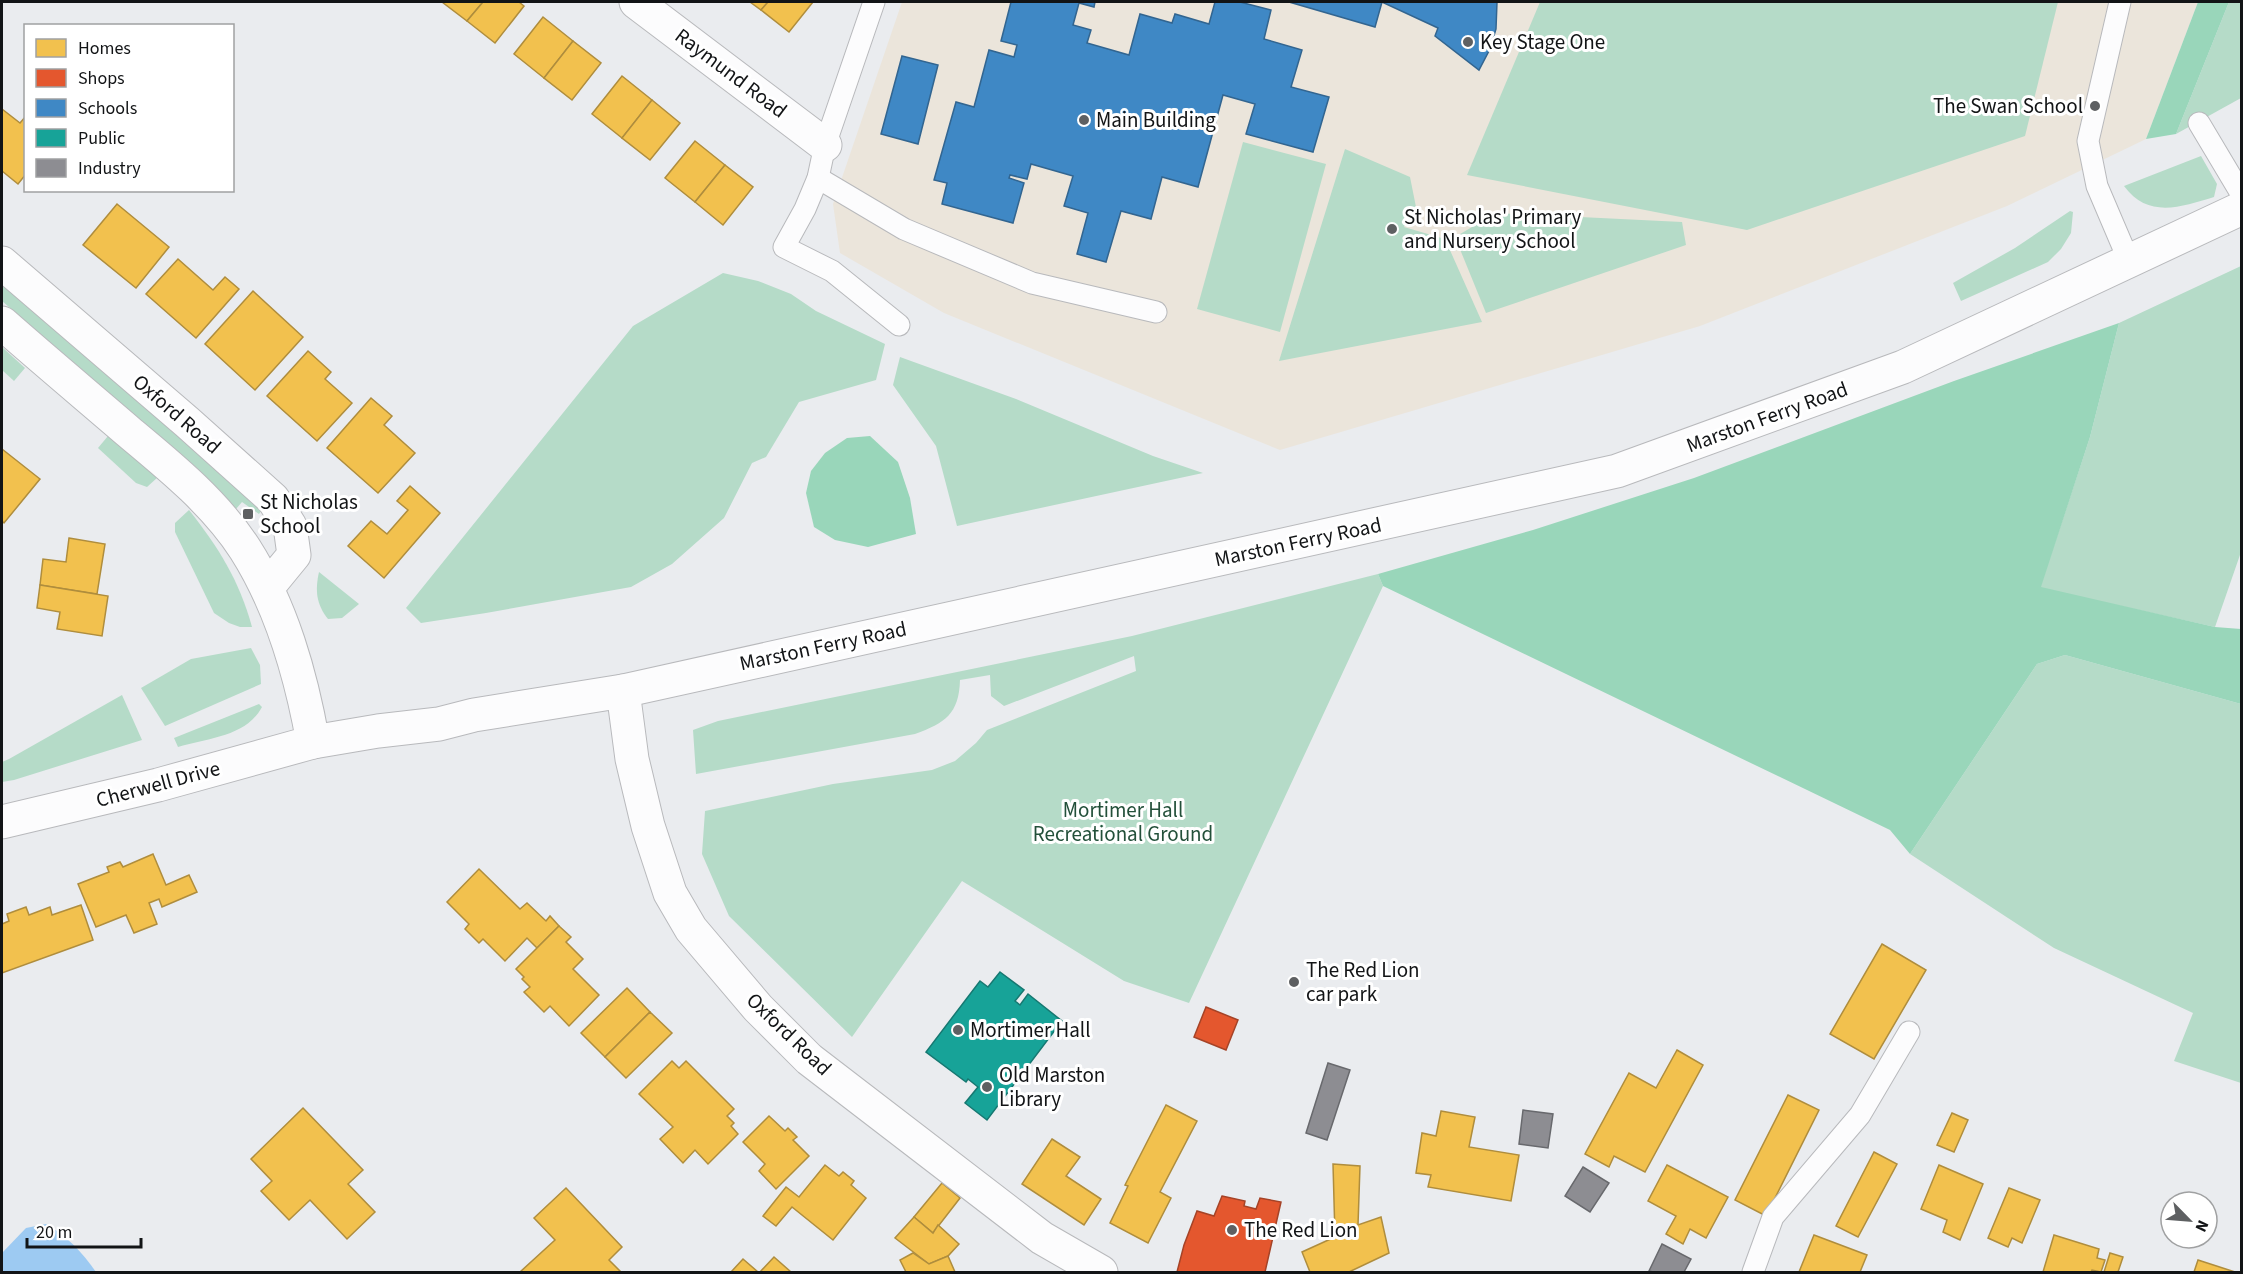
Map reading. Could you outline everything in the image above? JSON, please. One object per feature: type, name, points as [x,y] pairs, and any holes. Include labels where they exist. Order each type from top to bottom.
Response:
[{"type":"main road","name":"Raymund Road","points":[[636,2],[825,145]]},
{"type":"main road","name":"Marston Ferry Road","points":[[314,742],[378,730],[439,724],[474,715],[623,691],[1617,471],[1904,367],[2241,208]]},
{"type":"main road","name":"Oxford Road","points":[[2,263],[273,499],[290,526],[294,555],[267,588]]},
{"type":"main road","points":[[2,323],[159,457],[223,520],[245,548],[267,588],[304,692],[314,742]]},
{"type":"main road","name":"Oxford Road","points":[[623,691],[632,759],[648,826],[670,893],[691,928],[758,1008],[809,1059],[1042,1238],[1101,1272]]},
{"type":"main road","name":"Cherwell Drive","points":[[2,822],[158,785],[314,742]]},
{"type":"lane","points":[[874,2],[825,145],[818,178],[805,209],[784,248],[832,271],[899,325]]},
{"type":"lane","points":[[2120,2],[2088,141],[2097,186],[2129,261]]},
{"type":"lane","points":[[2199,123],[2241,195]]},
{"type":"lane","points":[[818,178],[904,229],[1032,283],[1156,312]]},
{"type":"lane","points":[[1753,1272],[1773,1217],[1860,1115],[1909,1032]]},
{"type":"shaded area","name":"St Nicholas' Primary and Nursery School","points":[[902,2],[2198,2],[2146,139],[2007,206],[1700,326],[1280,450],[944,313],[840,253],[833,204]]},
{"type":"green space","points":[[1540,2],[2058,2],[2025,136],[1747,230],[1467,175]]},
{"type":"green space","points":[[2198,2],[2229,2],[2176,134],[2146,139]]},
{"type":"green space","points":[[2229,2],[2241,2],[2241,98],[2176,134]]},
{"type":"green space","points":[[1243,142],[1326,164],[1280,332],[1197,309]]},
{"type":"green space","points":[[1345,149],[1410,177],[1416,207],[1404,227],[1445,239],[1482,322],[1279,361]]},
{"type":"green space","points":[[2201,156],[2217,184],[2214,197],[2177,207],[2154,207],[2133,196],[2124,186]]},
{"type":"green space","points":[[2070,211],[2073,212],[2071,233],[2061,249],[2048,262],[1961,301],[1953,283],[2015,248]]},
{"type":"green space","points":[[1496,213],[1682,222],[1686,245],[1486,313],[1455,237]]},
{"type":"green space","points":[[2241,266],[2241,552],[2215,627],[2040,588],[2090,437],[2119,323]]},
{"type":"green space","points":[[723,273],[758,281],[791,294],[816,311],[885,344],[876,380],[799,402],[766,457],[752,463],[724,518],[672,564],[631,587],[421,623],[406,608],[633,326]]},
{"type":"green space","points":[[2,282],[263,508],[259,514],[242,502],[236,509],[198,469],[2,301]]},
{"type":"green space","points":[[2119,323],[2090,437],[2041,587],[2215,627],[2241,629],[2241,704],[2065,655],[2037,664],[1910,854],[1890,830],[1383,586],[1378,574],[1533,530],[1694,478],[1954,381]]},
{"type":"green space","points":[[2,347],[25,368],[14,381],[2,370]]},
{"type":"green space","points":[[900,357],[1016,399],[1153,456],[1203,473],[957,526],[936,446],[893,385]]},
{"type":"green space","points":[[108,436],[158,477],[147,487],[136,483],[98,448]]},
{"type":"green space","points":[[870,436],[898,462],[910,498],[916,534],[868,547],[835,540],[814,527],[806,493],[811,471],[825,453],[847,438]]},
{"type":"green space","points":[[189,510],[227,565],[241,594],[252,627],[240,627],[229,623],[214,613],[175,532],[175,523]]},
{"type":"green space","points":[[319,572],[359,604],[342,618],[328,619],[321,608],[317,591]]},
{"type":"green space","name":"Mortimer Hall Recreational Ground","points":[[1378,574],[1383,586],[1189,1003],[1124,981],[962,881],[852,1037],[729,916],[702,854],[705,811],[833,784],[932,770],[955,761],[987,730],[1136,671],[1134,656],[1004,706],[991,696],[990,675],[960,680],[957,701],[948,716],[935,726],[915,734],[696,774],[693,730],[718,721],[1132,636]]},
{"type":"green space","points":[[251,648],[260,665],[261,684],[165,726],[141,688],[191,659]]},
{"type":"green space","points":[[2065,655],[2241,704],[2241,1083],[2174,1061],[2193,1013],[2054,948],[1910,854],[2037,664]]},
{"type":"green space","points":[[122,695],[142,740],[2,782],[2,762]]},
{"type":"green space","points":[[259,704],[262,707],[246,725],[225,735],[178,747],[174,738]]},
{"type":"water","points":[[46,1224],[74,1245],[96,1272],[2,1272],[2,1253],[26,1228]]},
{"type":"building: Homes","points":[[442,2],[483,2],[467,21]]},
{"type":"building: Homes","points":[[483,2],[519,2],[524,6],[495,43],[467,21]]},
{"type":"building: Homes","points":[[750,2],[768,2],[761,10]]},
{"type":"building: Homes","points":[[768,2],[813,2],[789,32],[761,10]]},
{"type":"building: Homes","points":[[543,17],[573,41],[544,78],[514,54]]},
{"type":"building: Homes","points":[[573,41],[601,63],[572,100],[544,78]]},
{"type":"building: Homes","points":[[622,76],[652,100],[622,138],[592,114]]},
{"type":"building: Homes","points":[[652,100],[680,123],[650,160],[622,138]]},
{"type":"building: Homes","points":[[2,109],[20,123],[24,118],[24,176],[18,184],[2,171]]},
{"type":"building: Homes","points":[[695,141],[725,165],[695,202],[665,178]]},
{"type":"building: Homes","points":[[725,165],[753,187],[723,225],[695,202]]},
{"type":"building: Homes","points":[[117,204],[169,247],[136,288],[83,245]]},
{"type":"building: Homes","points":[[178,259],[213,290],[225,277],[239,289],[196,338],[146,294]]},
{"type":"building: Homes","points":[[253,291],[303,337],[255,390],[205,344]]},
{"type":"building: Homes","points":[[308,351],[331,372],[325,379],[352,403],[317,441],[267,396]]},
{"type":"building: Homes","points":[[371,398],[392,416],[384,425],[415,453],[378,493],[327,448]]},
{"type":"building: Homes","points":[[2,449],[40,479],[4,523],[2,521]]},
{"type":"building: Homes","points":[[410,486],[440,513],[384,578],[348,546],[371,521],[387,534],[408,510],[397,501]]},
{"type":"building: Homes","points":[[69,538],[105,544],[97,594],[40,585],[43,559],[66,562]]},
{"type":"building: Homes","points":[[40,585],[108,596],[102,636],[57,629],[60,612],[37,608]]},
{"type":"building: Homes","points":[[153,854],[166,885],[189,875],[197,892],[162,907],[159,899],[149,903],[157,924],[134,933],[126,915],[96,927],[78,884],[109,872],[107,867],[120,862],[123,867]]},
{"type":"building: Homes","points":[[479,869],[520,909],[527,903],[546,921],[550,916],[559,926],[537,948],[527,938],[505,961],[483,939],[479,943],[465,929],[469,924],[447,902]]},
{"type":"building: Homes","points":[[81,905],[93,940],[2,973],[2,924],[9,921],[7,914],[26,907],[29,915],[50,907],[52,915]]},
{"type":"building: Homes","points":[[559,926],[571,937],[566,942],[583,959],[573,969],[599,995],[569,1026],[550,1006],[544,1012],[524,992],[530,987],[516,969]]},
{"type":"building: Homes","points":[[1882,944],[1926,970],[1874,1059],[1830,1034]]},
{"type":"building: Homes","points":[[627,988],[650,1012],[605,1057],[581,1033]]},
{"type":"building: Homes","points":[[650,1012],[672,1033],[626,1078],[605,1057]]},
{"type":"building: Homes","points":[[1677,1050],[1703,1065],[1645,1172],[1614,1156],[1609,1167],[1585,1154],[1629,1073],[1656,1088]]},
{"type":"building: Homes","points":[[672,1061],[679,1068],[686,1061],[734,1109],[727,1116],[734,1123],[731,1126],[738,1134],[708,1164],[695,1150],[683,1163],[660,1139],[673,1127],[639,1094]]},
{"type":"building: Homes","points":[[1788,1095],[1819,1110],[1766,1216],[1735,1200]]},
{"type":"building: Homes","points":[[1166,1105],[1197,1121],[1160,1192],[1171,1198],[1148,1243],[1110,1223],[1128,1186],[1125,1185]]},
{"type":"building: Homes","points":[[303,1108],[363,1170],[348,1184],[375,1212],[347,1239],[310,1200],[289,1220],[261,1191],[272,1181],[251,1159]]},
{"type":"building: Homes","points":[[1441,1111],[1475,1117],[1469,1147],[1519,1155],[1511,1201],[1428,1187],[1431,1175],[1416,1173],[1422,1133],[1436,1136]]},
{"type":"building: Homes","points":[[1952,1113],[1968,1120],[1954,1152],[1937,1145]]},
{"type":"building: Homes","points":[[769,1116],[785,1131],[788,1128],[797,1137],[793,1140],[809,1156],[776,1189],[759,1171],[765,1164],[743,1142]]},
{"type":"building: Homes","points":[[1052,1139],[1080,1157],[1066,1176],[1101,1199],[1084,1225],[1022,1184]]},
{"type":"building: Homes","points":[[1874,1152],[1897,1164],[1858,1237],[1836,1226]]},
{"type":"building: Homes","points":[[1333,1164],[1360,1166],[1358,1225],[1381,1217],[1389,1253],[1349,1272],[1310,1272],[1302,1252],[1335,1237]]},
{"type":"building: Homes","points":[[825,1165],[839,1176],[843,1172],[854,1181],[851,1185],[866,1198],[833,1240],[792,1207],[776,1226],[763,1216],[786,1187],[799,1197]]},
{"type":"building: Homes","points":[[1667,1165],[1728,1197],[1706,1238],[1690,1229],[1683,1244],[1666,1234],[1676,1216],[1648,1201]]},
{"type":"building: Homes","points":[[1939,1165],[1983,1184],[1960,1240],[1943,1232],[1947,1220],[1921,1209]]},
{"type":"building: Homes","points":[[942,1183],[960,1198],[933,1233],[914,1217]]},
{"type":"building: Homes","points":[[566,1188],[622,1247],[609,1260],[621,1272],[520,1272],[555,1240],[534,1218]]},
{"type":"building: Homes","points":[[2009,1188],[2040,1200],[2022,1243],[2012,1238],[2008,1247],[1988,1238]]},
{"type":"building: Homes","points":[[914,1217],[933,1233],[938,1225],[959,1244],[948,1256],[929,1264],[895,1238]]},
{"type":"building: Homes","points":[[1814,1235],[1867,1255],[1860,1272],[1799,1272]]},
{"type":"building: Homes","points":[[2054,1235],[2099,1249],[2097,1258],[2105,1260],[2101,1272],[2092,1270],[2091,1272],[2043,1272]]},
{"type":"building: Homes","points":[[913,1253],[929,1264],[948,1256],[955,1272],[906,1272],[900,1260]]},
{"type":"building: Homes","points":[[2110,1253],[2123,1257],[2118,1272],[2104,1272]]},
{"type":"building: Homes","points":[[774,1257],[791,1272],[760,1272]]},
{"type":"building: Homes","points":[[743,1259],[758,1272],[731,1272]]},
{"type":"building: Homes","points":[[2198,1260],[2235,1272],[2194,1272]]},
{"type":"building: Shops","points":[[1206,1007],[1238,1020],[1226,1050],[1194,1037]]},
{"type":"building: Shops","name":"The Red Lion","points":[[1222,1196],[1245,1201],[1244,1206],[1256,1209],[1260,1198],[1281,1202],[1265,1272],[1177,1272],[1197,1211],[1214,1216]]},
{"type":"building: Schools","name":"Main Building","points":[[1011,2],[1095,2],[1094,7],[1079,3],[1073,25],[1091,30],[1087,43],[1129,55],[1140,14],[1172,23],[1175,14],[1209,24],[1215,2],[1240,2],[1271,10],[1264,39],[1302,50],[1291,87],[1329,97],[1313,152],[1246,134],[1255,104],[1223,95],[1198,187],[1162,177],[1151,219],[1121,211],[1106,262],[1077,254],[1088,213],[1064,206],[1073,176],[1031,164],[1027,179],[1010,175],[1009,178],[1024,183],[1013,223],[942,204],[947,183],[934,180],[956,102],[974,107],[989,50],[1014,57],[1017,45],[1001,41]]},
{"type":"building: Schools","points":[[1289,2],[1382,2],[1375,27]]},
{"type":"building: Schools","name":"Key Stage One","points":[[1382,2],[1497,2],[1496,29],[1490,49],[1479,70],[1435,36],[1438,28]]},
{"type":"building: Schools","points":[[902,56],[938,65],[918,144],[881,134]]},
{"type":"building: Public","points":[[1000,972],[1024,990],[1015,1001],[1020,1005],[1028,994],[1062,1021],[987,1120],[965,1103],[978,1087],[968,1079],[966,1082],[926,1052],[980,981],[988,987]]},
{"type":"building: Industry","points":[[1328,1063],[1350,1070],[1327,1140],[1306,1133]]},
{"type":"building: Industry","points":[[1523,1110],[1553,1114],[1548,1148],[1519,1144]]},
{"type":"building: Industry","points":[[1583,1167],[1609,1183],[1590,1212],[1565,1196]]},
{"type":"building: Industry","points":[[1662,1244],[1691,1259],[1684,1272],[1649,1271]]},
{"type":"place","name":"Key Stage One","points":[[1468,42]]},
{"type":"place","name":"The Swan School","points":[[2095,106]]},
{"type":"place","name":"Main Building","points":[[1084,120]]},
{"type":"place","name":"St Nicholas' Primary and Nursery School","points":[[1392,229]]},
{"type":"place","name":"St Nicholas School","points":[[248,514]]},
{"type":"place","name":"The Red Lion car park","points":[[1294,982]]},
{"type":"place","name":"Mortimer Hall","points":[[958,1030]]},
{"type":"place","name":"Old Marston Library","points":[[987,1087]]},
{"type":"place","name":"The Red Lion","points":[[1232,1230]]}]
